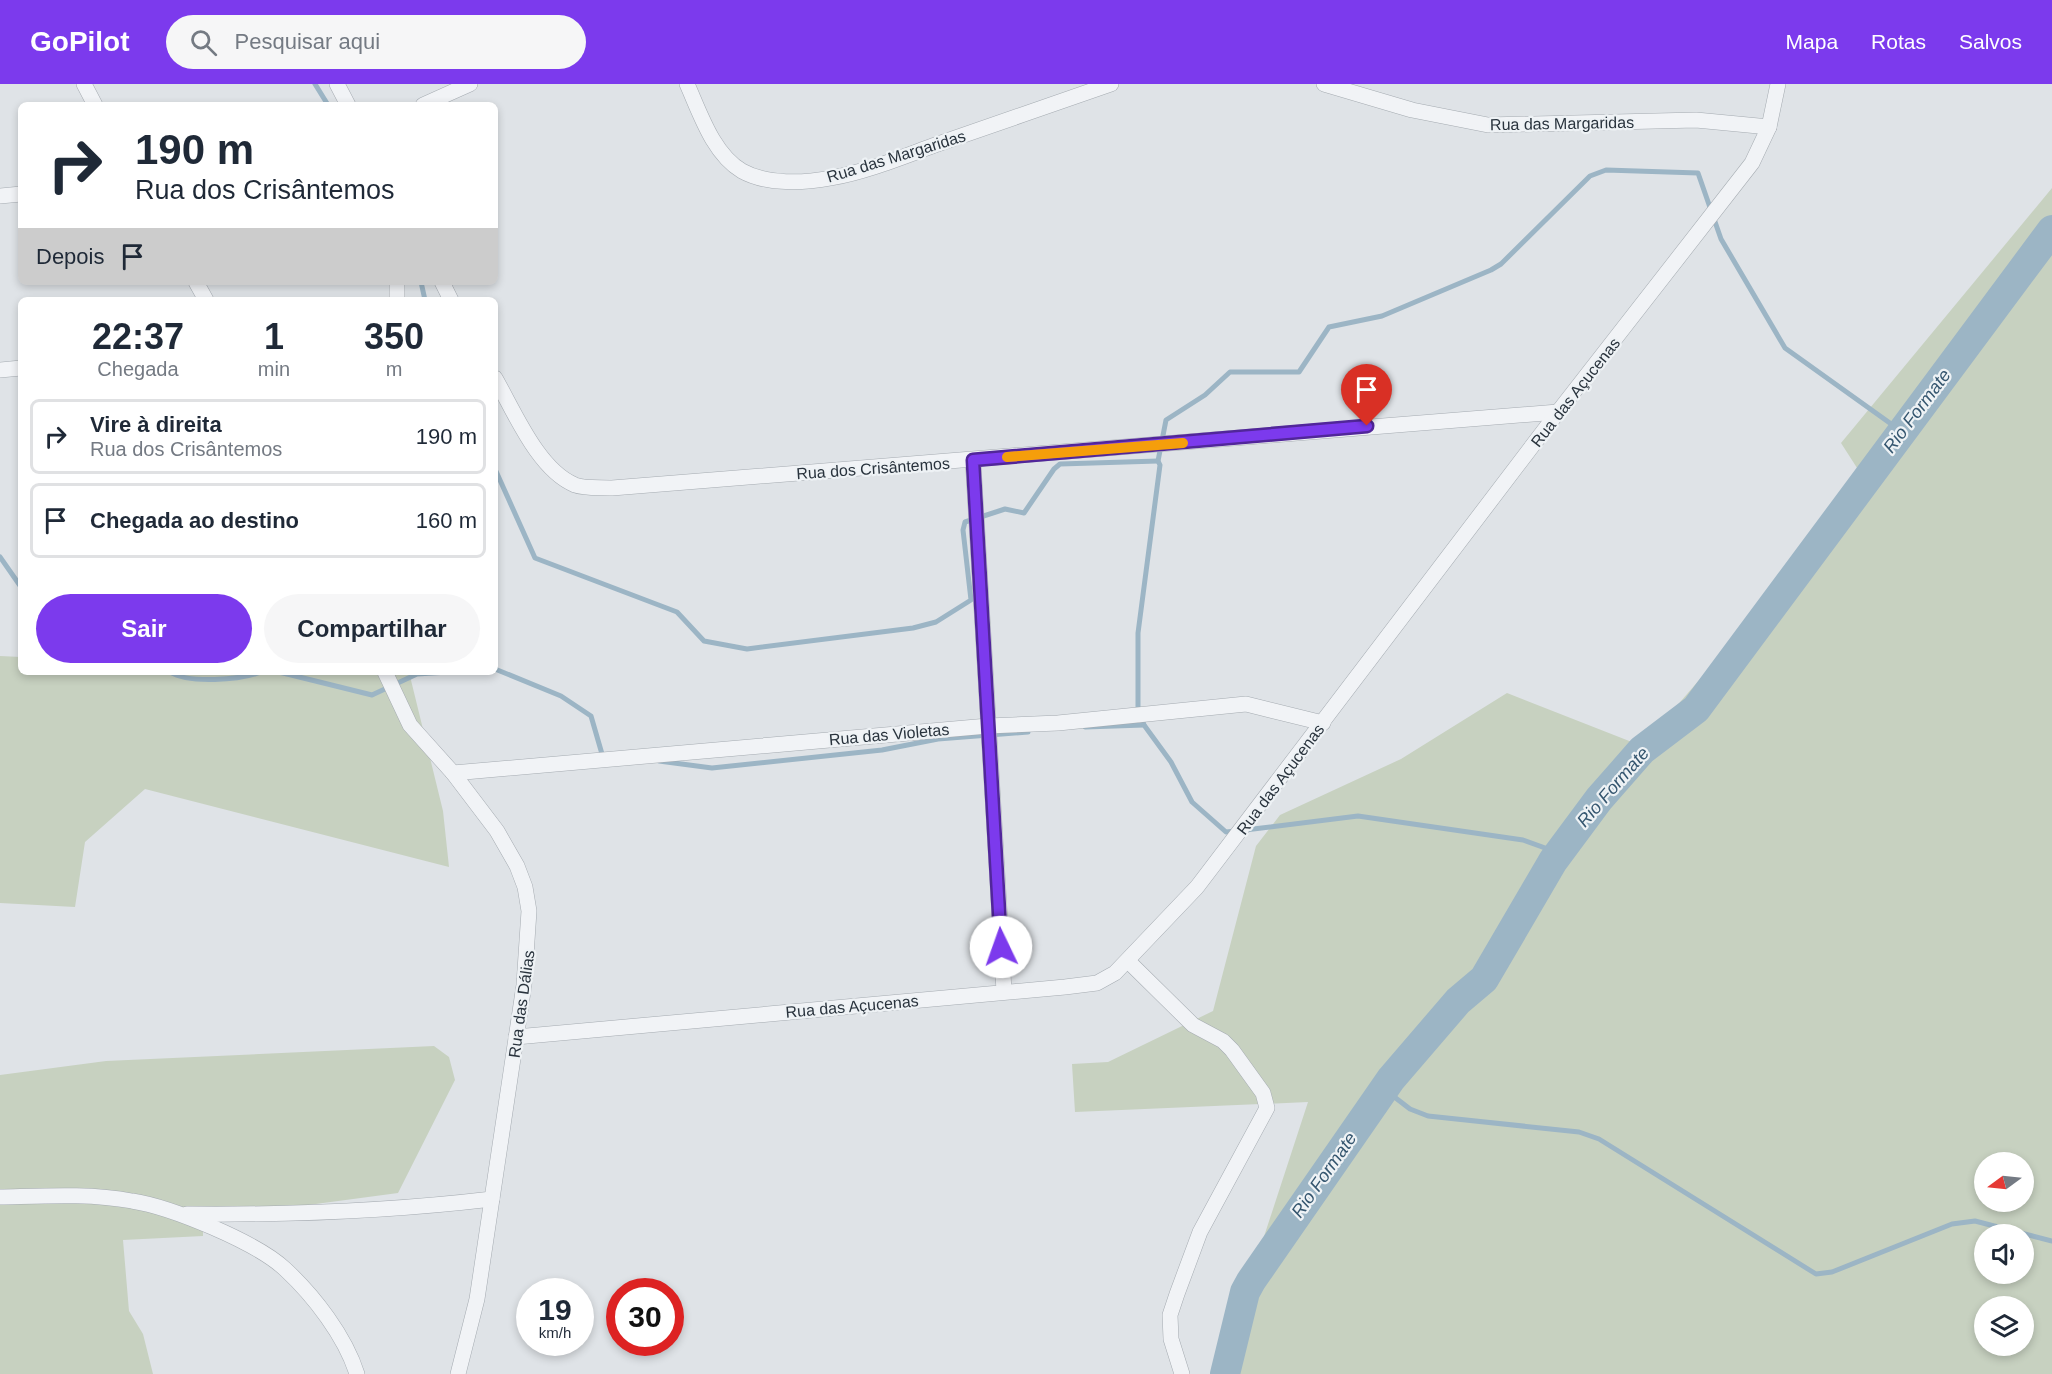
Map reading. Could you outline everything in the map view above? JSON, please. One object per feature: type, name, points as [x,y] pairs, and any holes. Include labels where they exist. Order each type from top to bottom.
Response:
[{"type":"street","points":[[84,84],[94,102]]},
{"type":"street","points":[[337,84],[346,102]]},
{"type":"street","points":[[430,102],[470,84]]},
{"type":"street","name":"Rua das Margaridas","points":[[687,84],[718,146],[729,161],[743,172],[767,180],[800,182],[833,178],[896,159],[1111,84]]},
{"type":"street","name":"Rua das Margaridas","points":[[1324,84],[1412,110],[1488,125],[1696,120],[1769,127]]},
{"type":"street","name":"Rua das Açucenas","points":[[516,1037],[1097,983],[1128,961],[1197,887],[1558,412],[1752,163],[1769,127],[1778,84]]},
{"type":"street","points":[[0,196],[18,194]]},
{"type":"street","points":[[0,370],[18,368]]},
{"type":"street","name":"Rua dos Crisântemos","points":[[498,383],[542,459],[560,476],[577,486],[612,488],[1558,412]]},
{"type":"street","points":[[973,460],[1004,991]]},
{"type":"street","name":"Rua das Dálias","points":[[387,675],[410,725],[453,773],[497,831],[525,887],[529,911],[529,939],[516,1037],[477,1299],[458,1374]]},
{"type":"street","name":"Rua das Violetas","points":[[453,773],[988,726],[1058,723],[1246,704],[1323,723]]},
{"type":"street","points":[[1128,961],[1193,1025],[1223,1041],[1232,1050],[1263,1093],[1267,1108],[1200,1232],[1170,1315],[1170,1333],[1182,1374]]},
{"type":"street","points":[[0,1197],[77,1195],[133,1201],[183,1214],[264,1253],[285,1269],[310,1297],[343,1343],[357,1374]]},
{"type":"street","points":[[183,1214],[258,1215],[409,1209],[492,1199]]},
{"type":"green space","points":[[2052,188],[2052,1374],[1219,1374],[1308,1102],[1075,1112],[1072,1064],[1108,1062],[1213,1011],[1256,846],[1280,815],[1401,759],[1507,693],[1642,746],[1868,485],[1841,443]]},
{"type":"green space","points":[[0,656],[18,657],[18,675],[410,675],[443,811],[449,867],[145,789],[85,842],[75,907],[0,903]]},
{"type":"green space","points":[[434,1046],[449,1057],[455,1080],[398,1193],[203,1219],[203,1236],[123,1240],[129,1311],[143,1334],[153,1374],[0,1374],[0,1075],[106,1061]]},
{"type":"waterway","points":[[315,84],[326,102]]},
{"type":"waterway","points":[[1236,831],[1226,832],[1192,802],[1171,762],[1144,725],[1138,707],[1138,633],[1160,465],[1158,461],[1166,420],[1205,395],[1230,372],[1299,372],[1329,327],[1382,316],[1491,270],[1501,264],[1590,176],[1606,170],[1698,173],[1721,239],[1785,348],[1901,431]]},
{"type":"waterway","name":"Rio Formate","points":[[1225,1374],[1245,1292],[1251,1281],[1391,1079],[1458,1001],[1484,979],[1553,861],[1599,799],[1642,750],[1696,709],[2052,230]]},
{"type":"waterway","points":[[422,285],[424,297]]},
{"type":"waterway","points":[[498,476],[535,558],[677,612],[704,641],[747,649],[913,628],[936,622],[971,600],[963,530],[965,522],[1005,509],[1024,513],[1054,469],[1060,464],[1158,461]]},
{"type":"waterway","points":[[0,557],[18,583]]},
{"type":"waterway","points":[[498,670],[561,696],[591,716],[602,754],[605,755]]},
{"type":"waterway","points":[[177,675],[215,680],[252,675]]},
{"type":"waterway","points":[[291,675],[372,695],[415,675]]},
{"type":"waterway","points":[[1085,727],[1144,725]]},
{"type":"waterway","points":[[659,761],[712,768],[882,750],[938,739],[1028,732]]},
{"type":"waterway","points":[[1245,830],[1358,816],[1523,840],[1559,853]]},
{"type":"waterway","points":[[1384,1089],[1410,1109],[1428,1116],[1579,1132],[1599,1139],[1816,1274],[1832,1272],[1952,1224],[1975,1221],[2052,1241]]},
{"type":"slow traffic","points":[[1007,457],[1183,443]]},
{"type":"route","points":[[1001,947],[973,460],[1367,426]]}]
